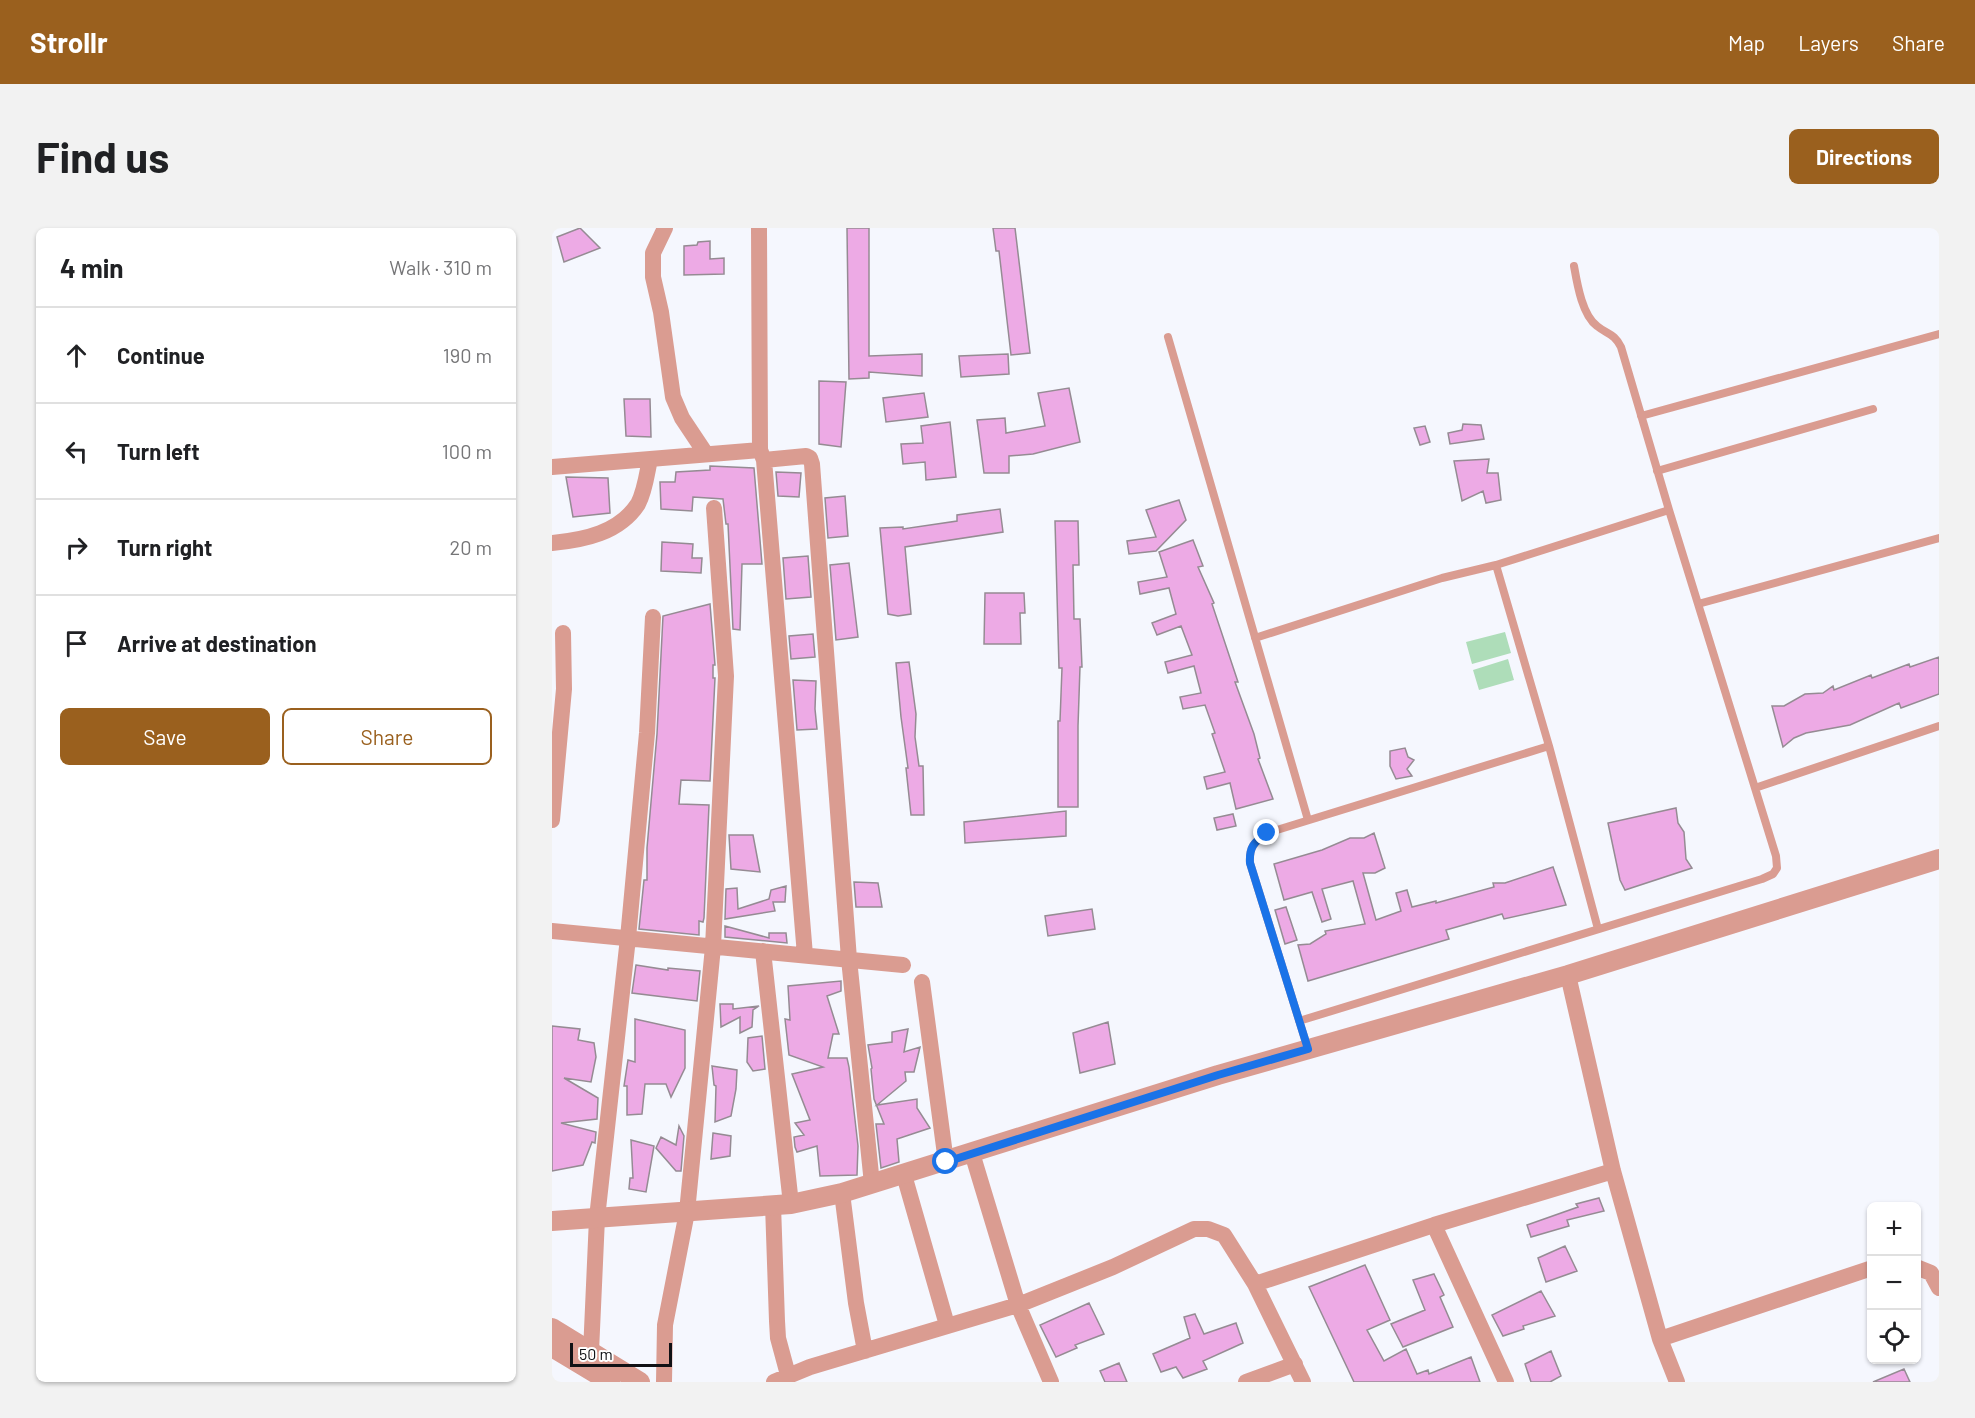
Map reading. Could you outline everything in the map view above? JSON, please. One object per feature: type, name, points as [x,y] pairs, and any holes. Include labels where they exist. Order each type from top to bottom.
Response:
[{"type":"street","points":[[665,228],[653,254],[653,277],[661,312],[673,397],[682,418],[706,454]]},
{"type":"street","points":[[759,228],[762,455],[805,955]]},
{"type":"street","points":[[552,467],[706,454],[806,456],[810,458],[849,959],[872,1184]]},
{"type":"street","points":[[552,543],[591,537],[614,528],[638,503],[650,459]]},
{"type":"street","points":[[664,1382],[665,1325],[687,1212],[713,946],[726,676],[714,508]]},
{"type":"street","points":[[591,1352],[597,1218],[628,938],[647,733],[653,617]]},
{"type":"street","points":[[552,820],[564,689],[563,633]]},
{"type":"street","points":[[552,1221],[782,1204],[842,1193],[1218,1075],[1568,975],[1939,859]]},
{"type":"street","points":[[552,931],[903,964]]},
{"type":"street","points":[[763,951],[782,1204],[777,1321],[781,1379],[947,1325],[1018,1305],[1113,1267],[1194,1229],[1208,1229],[1224,1235],[1255,1284],[1303,1382]]},
{"type":"street","points":[[1568,975],[1613,1172],[1660,1339],[1677,1382]]},
{"type":"street","points":[[922,982],[946,1162]]},
{"type":"street","points":[[972,1153],[1018,1305],[1051,1382]]},
{"type":"street","points":[[1255,1284],[1434,1225],[1613,1172]]},
{"type":"street","points":[[904,1175],[947,1325]]},
{"type":"street","points":[[842,1193],[856,1303],[865,1351]]},
{"type":"street","points":[[1434,1225],[1506,1382]]},
{"type":"street","points":[[1921,1269],[1931,1273],[1939,1287]]},
{"type":"street","points":[[1660,1339],[1867,1270]]},
{"type":"street","points":[[552,1328],[640,1382]]},
{"type":"street","points":[[552,1347],[610,1382]]},
{"type":"street","points":[[1246,1382],[1295,1364]]},
{"type":"lane","points":[[1299,1021],[1762,879],[1773,874],[1777,868],[1776,856],[1621,347],[1610,332],[1597,326],[1591,319],[1578,292],[1574,266]]},
{"type":"lane","points":[[1641,416],[1939,334]]},
{"type":"lane","points":[[1168,337],[1308,820]]},
{"type":"lane","points":[[1658,471],[1873,409]]},
{"type":"lane","points":[[1255,638],[1442,578],[1496,565],[1669,510]]},
{"type":"lane","points":[[1698,604],[1939,538]]},
{"type":"lane","points":[[1496,565],[1598,928]]},
{"type":"lane","points":[[1755,788],[1939,726]]},
{"type":"lane","points":[[1308,1049],[1250,863],[1249,852],[1254,842],[1267,833],[1548,746]]},
{"type":"green space","points":[[1505,632],[1511,653],[1472,664],[1466,642]]},
{"type":"green space","points":[[1508,659],[1514,680],[1479,690],[1473,670]]},
{"type":"building","points":[[580,228],[600,248],[564,262],[557,237]]},
{"type":"building","points":[[847,228],[869,228],[869,356],[922,354],[922,376],[869,372],[869,378],[849,379]]},
{"type":"building","points":[[993,228],[1015,228],[1030,353],[1011,355],[999,251],[996,251]]},
{"type":"building","points":[[710,241],[710,259],[724,258],[724,274],[684,275],[684,246]]},
{"type":"building","points":[[1008,354],[1009,374],[961,377],[959,356]]},
{"type":"building","points":[[819,381],[846,382],[841,447],[819,444]]},
{"type":"building","points":[[1069,388],[1080,442],[1033,454],[1009,456],[1009,473],[984,473],[977,420],[1005,418],[1006,433],[1045,426],[1038,393]]},
{"type":"building","points":[[924,393],[928,417],[886,422],[883,398]]},
{"type":"building","points":[[624,399],[650,399],[651,437],[626,436]]},
{"type":"building","points":[[950,422],[956,477],[926,480],[925,462],[903,464],[901,444],[923,443],[921,426]]},
{"type":"building","points":[[1463,424],[1481,425],[1484,439],[1450,444],[1448,433],[1462,430]]},
{"type":"building","points":[[1425,426],[1430,442],[1420,445],[1414,428]]},
{"type":"building","points":[[1489,459],[1487,473],[1498,473],[1501,500],[1486,503],[1483,491],[1462,501],[1454,461]]},
{"type":"building","points":[[710,466],[754,468],[762,564],[742,564],[740,630],[733,629],[728,524],[726,524],[723,499],[693,497],[692,511],[661,509],[660,482],[675,482],[676,472],[710,470]]},
{"type":"building","points":[[776,472],[801,473],[799,497],[778,496]]},
{"type":"building","points":[[566,477],[608,478],[610,513],[573,517]]},
{"type":"building","points":[[845,496],[848,536],[828,538],[825,498]]},
{"type":"building","points":[[1179,500],[1186,520],[1156,551],[1129,554],[1127,541],[1156,537],[1146,510]]},
{"type":"building","points":[[1000,509],[1003,532],[905,547],[911,614],[898,616],[888,614],[880,528],[903,527],[903,529],[957,521],[957,515]]},
{"type":"building","points":[[1055,521],[1078,521],[1079,565],[1073,565],[1074,619],[1080,619],[1082,667],[1080,667],[1078,726],[1078,807],[1058,807],[1058,721],[1060,721],[1062,668],[1059,668]]},
{"type":"building","points":[[1193,540],[1203,566],[1198,567],[1214,603],[1212,604],[1238,682],[1235,682],[1254,734],[1260,758],[1258,759],[1273,799],[1236,809],[1230,783],[1207,789],[1204,777],[1225,772],[1205,705],[1183,709],[1180,697],[1201,693],[1194,666],[1168,673],[1165,662],[1192,655],[1181,626],[1157,635],[1152,623],[1176,614],[1169,588],[1140,594],[1138,582],[1167,577],[1159,552]]},
{"type":"building","points":[[662,542],[693,544],[692,558],[702,558],[701,573],[661,571]]},
{"type":"building","points":[[808,556],[811,597],[786,599],[783,558]]},
{"type":"building","points":[[849,563],[858,637],[836,640],[830,565]]},
{"type":"building","points":[[985,593],[1024,593],[1025,613],[1020,613],[1021,644],[984,644]]},
{"type":"building","points":[[710,604],[715,665],[713,665],[713,678],[715,678],[710,781],[681,780],[679,804],[709,805],[704,918],[703,922],[699,921],[699,935],[639,929],[644,880],[647,880],[647,848],[657,734],[663,616]]},
{"type":"building","points":[[813,634],[815,657],[791,659],[789,636]]},
{"type":"building","points":[[1939,657],[1939,694],[1901,708],[1899,703],[1850,725],[1806,733],[1794,738],[1783,747],[1772,706],[1784,706],[1805,694],[1823,693],[1833,686],[1834,690],[1871,675],[1872,678],[1909,664],[1910,667]]},
{"type":"building","points":[[909,662],[916,714],[915,737],[919,766],[923,766],[924,815],[911,815],[901,717],[896,663]]},
{"type":"building","points":[[793,680],[816,681],[817,729],[797,730]]},
{"type":"building","points":[[1405,748],[1408,757],[1414,760],[1407,769],[1412,776],[1396,779],[1390,766],[1390,751]]},
{"type":"building","points":[[1676,808],[1678,823],[1684,832],[1686,859],[1692,868],[1625,890],[1620,880],[1608,823]]},
{"type":"building","points":[[1066,811],[1066,836],[965,843],[964,822]]},
{"type":"building","points":[[1233,814],[1236,826],[1217,830],[1214,818]]},
{"type":"building","points":[[1374,833],[1385,868],[1375,873],[1363,873],[1376,920],[1401,911],[1396,893],[1407,890],[1412,907],[1436,901],[1436,903],[1494,887],[1493,883],[1505,883],[1553,867],[1566,905],[1504,919],[1502,914],[1446,930],[1449,939],[1308,981],[1298,945],[1310,944],[1326,934],[1325,931],[1365,924],[1353,881],[1322,889],[1331,919],[1322,922],[1312,892],[1284,900],[1274,864],[1322,850],[1350,838],[1364,838]]},
{"type":"building","points":[[729,835],[753,835],[760,872],[731,869]]},
{"type":"building","points":[[854,882],[878,883],[882,907],[856,907]]},
{"type":"building","points":[[786,886],[785,902],[773,902],[775,911],[725,919],[726,889],[737,888],[738,909],[769,899],[771,890]]},
{"type":"building","points":[[1286,907],[1297,940],[1285,944],[1275,910]]},
{"type":"building","points":[[1092,909],[1095,929],[1048,936],[1045,916]]},
{"type":"building","points":[[725,926],[769,938],[769,933],[786,933],[787,943],[725,937]]},
{"type":"building","points":[[636,965],[668,970],[668,968],[700,971],[697,1001],[632,993]]},
{"type":"building","points":[[841,981],[841,991],[827,996],[839,1034],[833,1034],[828,1058],[847,1058],[858,1146],[857,1175],[820,1176],[817,1146],[797,1152],[795,1147],[794,1137],[804,1135],[795,1123],[810,1120],[792,1074],[823,1067],[789,1055],[785,1019],[790,1020],[788,986]]},
{"type":"building","points":[[720,1004],[733,1004],[733,1009],[759,1006],[753,1010],[752,1027],[740,1033],[740,1017],[721,1027]]},
{"type":"building","points":[[635,1019],[685,1030],[685,1068],[671,1097],[666,1084],[645,1084],[642,1114],[627,1115],[627,1086],[624,1086],[628,1060],[635,1062]]},
{"type":"building","points":[[1108,1022],[1115,1064],[1080,1073],[1073,1033]]},
{"type":"building","points":[[552,1026],[580,1029],[578,1040],[594,1043],[596,1057],[591,1082],[564,1078],[598,1098],[597,1119],[561,1123],[596,1132],[595,1143],[592,1142],[583,1165],[552,1171]]},
{"type":"building","points":[[908,1029],[904,1052],[920,1047],[914,1072],[905,1072],[906,1081],[877,1105],[917,1099],[917,1108],[930,1128],[897,1139],[899,1162],[881,1168],[876,1124],[884,1124],[874,1099],[868,1045],[892,1042],[892,1032]]},
{"type":"building","points":[[762,1036],[765,1069],[753,1071],[747,1062],[748,1038]]},
{"type":"building","points":[[712,1066],[737,1070],[731,1116],[715,1122],[716,1086]]},
{"type":"building","points":[[679,1126],[684,1136],[681,1171],[676,1171],[656,1148],[661,1137],[676,1145]]},
{"type":"building","points":[[713,1133],[731,1136],[730,1156],[711,1159]]},
{"type":"building","points":[[631,1140],[654,1146],[646,1192],[629,1189],[630,1178],[633,1178]]},
{"type":"building","points":[[1599,1198],[1604,1211],[1567,1220],[1569,1226],[1531,1237],[1527,1225],[1578,1207],[1576,1204]]},
{"type":"building","points":[[1565,1246],[1577,1271],[1546,1282],[1538,1258]]},
{"type":"building","points":[[1365,1265],[1390,1320],[1367,1330],[1384,1361],[1406,1349],[1417,1374],[1428,1370],[1429,1374],[1471,1357],[1480,1382],[1354,1382],[1309,1287]]},
{"type":"building","points":[[1434,1274],[1444,1295],[1440,1297],[1453,1327],[1403,1347],[1391,1324],[1425,1310],[1413,1280]]},
{"type":"building","points":[[1541,1291],[1555,1316],[1523,1326],[1524,1329],[1503,1336],[1492,1315]]},
{"type":"building","points":[[1089,1303],[1104,1334],[1075,1345],[1077,1348],[1056,1357],[1040,1325]]},
{"type":"building","points":[[1195,1314],[1204,1334],[1236,1323],[1243,1343],[1203,1361],[1207,1369],[1183,1378],[1176,1367],[1161,1372],[1153,1354],[1190,1338],[1184,1317]]},
{"type":"building","points":[[1551,1351],[1561,1376],[1550,1382],[1531,1382],[1525,1364]]},
{"type":"building","points":[[1119,1363],[1127,1382],[1105,1382],[1100,1371]]},
{"type":"building","points":[[1904,1369],[1910,1382],[1873,1382]]},
{"type":"route","points":[[946,1162],[1218,1075],[1308,1049],[1250,863],[1249,852],[1254,842],[1267,833]]}]
